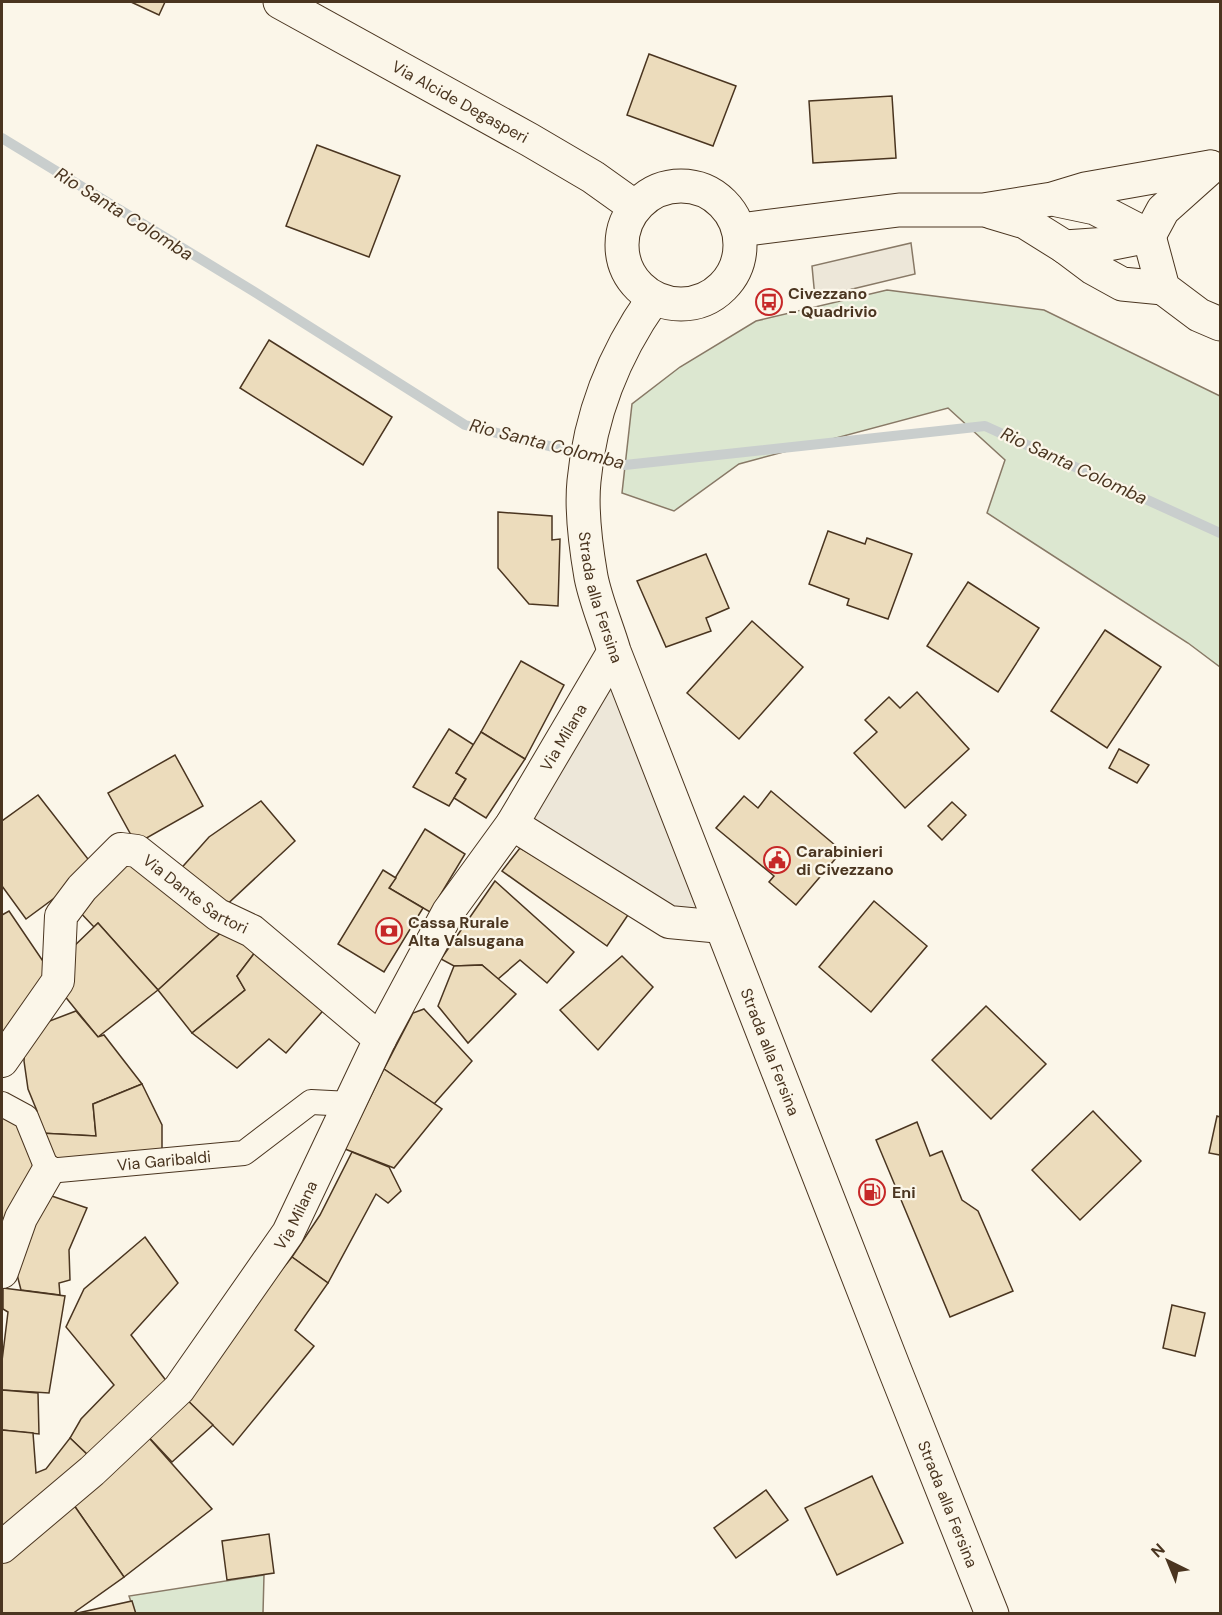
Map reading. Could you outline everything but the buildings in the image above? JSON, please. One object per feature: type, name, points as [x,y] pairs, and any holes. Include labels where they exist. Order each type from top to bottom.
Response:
[{"type":"street","name":"Via Alcide Degasperi","points":[[280,2],[531,140],[593,177],[635,207]]},
{"type":"street","points":[[740,230],[899,210],[983,210],[1052,199],[1084,189],[1215,164]]},
{"type":"street","points":[[1163,288],[1149,236],[1162,210],[1215,164]]},
{"type":"street","points":[[694,186],[723,201],[740,230],[740,257],[729,282],[707,300],[680,306],[653,299],[633,282],[622,257],[622,230],[635,207],[661,188],[694,186]]},
{"type":"street","points":[[1052,199],[1095,208],[1149,236]]},
{"type":"street","points":[[983,210],[1025,222],[1122,284],[1163,288],[1199,315],[1221,324]]},
{"type":"street","points":[[1065,247],[1108,244],[1149,236]]},
{"type":"street","name":"Strada alla Fersina","points":[[653,299],[630,336],[604,389],[593,425],[584,482],[585,525],[592,578],[614,651],[992,1614]]},
{"type":"street","name":"Via Milana","points":[[2,1547],[92,1472],[179,1389],[288,1233],[380,1039],[448,912],[512,824],[614,651]]},
{"type":"street","points":[[512,824],[669,922],[722,927]]},
{"type":"street","name":"Via Dante Sartori","points":[[2,1061],[58,981],[61,916],[82,888],[122,849],[137,851],[218,915],[252,931],[380,1039]]},
{"type":"street","name":"Via Garibaldi","points":[[48,1171],[244,1153],[312,1102],[350,1104]]},
{"type":"street","points":[[2,1104],[26,1117],[48,1171],[21,1218],[2,1272]]},
{"type":"green space","points":[[887,290],[1044,310],[1220,396],[1220,667],[1188,643],[987,513],[1005,460],[948,408],[739,464],[674,511],[622,493],[632,404],[680,367],[756,321]]},
{"type":"green space","points":[[264,1575],[263,1613],[135,1613],[129,1596]]},
{"type":"shaded area","points":[[911,243],[915,274],[815,298],[812,266]]},
{"type":"shaded area","points":[[614,651],[722,927],[669,922],[512,824]]},
{"type":"waterway","name":"Rio Santa Colomba","points":[[2,138],[253,291],[465,425],[625,465],[985,426],[1220,533]]},
{"type":"place","name":"Civezzano - Quadrivio","points":[[769,302]]},
{"type":"place","name":"Carabinieri di Civezzano","points":[[777,860]]},
{"type":"place","name":"Cassa Rurale Alta Valsugana","points":[[389,931]]},
{"type":"place","name":"Eni","points":[[872,1192]]}]
